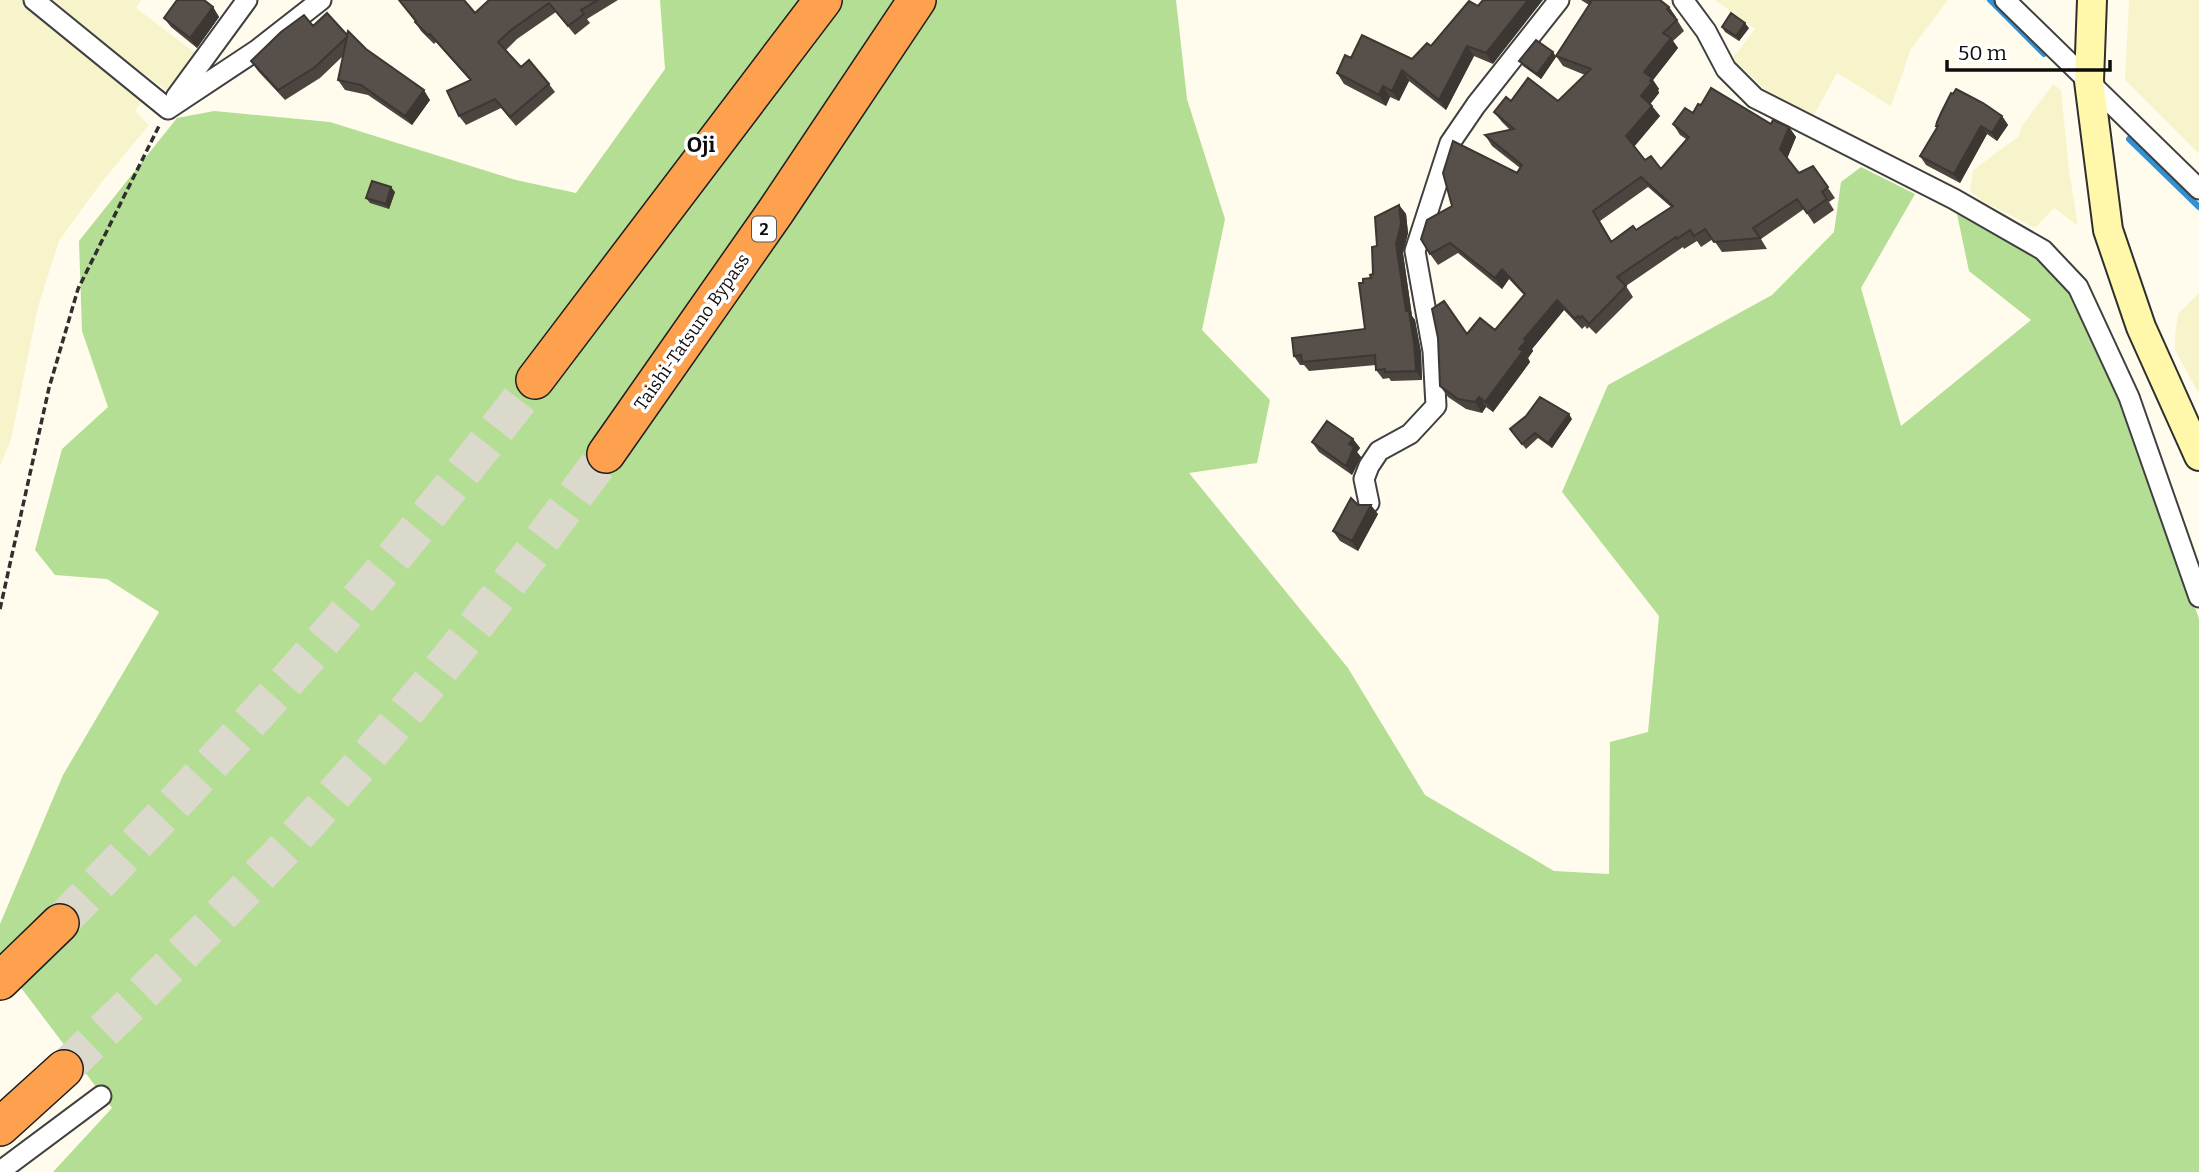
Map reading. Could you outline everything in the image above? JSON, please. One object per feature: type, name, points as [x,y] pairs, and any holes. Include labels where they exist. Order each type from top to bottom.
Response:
[{"type":"highway","points":[[535,380],[823,0]]},
{"type":"highway","name":"Taishi-Tatsuno Bypass","points":[[606,454],[768,222],[917,0]]},
{"type":"highway","points":[[0,981],[60,923]]},
{"type":"highway","points":[[0,1127],[64,1069]]},
{"type":"main road","points":[[2092,0],[2089,81],[2108,230],[2141,327],[2199,456]]},
{"type":"street","points":[[33,0],[168,109]]},
{"type":"street","points":[[168,109],[247,0]]},
{"type":"street","points":[[168,109],[257,50],[320,0]]},
{"type":"street","points":[[1369,503],[1363,479],[1379,451],[1410,434],[1436,406],[1433,351],[1415,251],[1450,143],[1476,105],[1559,0]]},
{"type":"street","points":[[1683,0],[1706,31],[1726,69],[1755,98],[1954,199],[2043,250],[2078,287],[2129,397],[2199,597]]},
{"type":"street","points":[[2005,0],[2199,189]]},
{"type":"street","points":[[3,1172],[3,1169],[101,1096]]},
{"type":"path","points":[[0,609],[49,388],[78,289],[168,109]]},
{"type":"shaded area","points":[[0,0],[35,0],[153,87],[135,111],[149,125],[101,183],[59,241],[38,307],[11,440],[0,466]]},
{"type":"shaded area","points":[[42,0],[141,0],[136,8],[198,55],[169,92]]},
{"type":"shaded area","points":[[1715,0],[1948,0],[1911,49],[1891,106],[1837,73],[1814,115],[1766,90],[1732,59],[1755,29]]},
{"type":"shaded area","points":[[2129,0],[2199,0],[2199,154],[2125,80]]},
{"type":"shaded area","points":[[2053,84],[2061,90],[2078,226],[2054,208],[2035,228],[1982,201],[1970,191],[1973,170],[2018,137],[2022,126]]},
{"type":"shaded area","points":[[2199,293],[2199,394],[2175,350],[2175,336],[2178,314]]},
{"type":"green space","points":[[660,0],[1176,0],[1187,99],[1225,219],[1202,330],[1270,400],[1257,463],[1189,473],[1348,668],[1425,795],[1554,871],[1609,874],[1610,742],[1648,732],[1659,616],[1562,492],[1608,385],[1772,295],[1834,232],[1841,182],[1861,167],[1915,194],[1861,288],[1901,426],[2031,320],[1969,271],[1957,214],[2059,271],[2098,326],[2199,619],[2199,1172],[53,1172],[112,1108],[0,960],[0,924],[63,775],[159,612],[107,579],[55,575],[35,550],[62,449],[108,407],[82,331],[79,241],[177,118],[214,111],[330,122],[516,180],[576,193],[665,69]]},
{"type":"building","points":[[177,0],[204,0],[213,7],[190,38],[164,18]]},
{"type":"building","points":[[399,0],[464,0],[475,13],[489,0],[598,0],[581,10],[584,14],[568,26],[549,3],[498,42],[521,67],[529,60],[549,84],[510,117],[495,99],[459,116],[447,91],[471,80],[430,34],[415,22]]},
{"type":"building","points":[[1483,0],[1528,0],[1486,53],[1467,46],[1439,100],[1402,70],[1392,91],[1383,86],[1379,95],[1337,73],[1345,55],[1351,58],[1362,35],[1412,59],[1427,43],[1431,46],[1469,1],[1478,6]]},
{"type":"building","points":[[1589,0],[1660,0],[1669,7],[1667,9],[1677,20],[1663,33],[1671,38],[1644,72],[1652,78],[1652,82],[1641,96],[1652,106],[1626,136],[1645,160],[1651,156],[1661,169],[1689,137],[1673,124],[1685,108],[1693,113],[1711,88],[1771,124],[1773,120],[1789,127],[1780,149],[1799,173],[1813,166],[1828,187],[1822,192],[1827,199],[1807,213],[1797,199],[1753,228],[1760,238],[1714,242],[1705,229],[1694,236],[1690,230],[1677,239],[1676,237],[1617,277],[1626,286],[1589,324],[1582,316],[1575,319],[1557,300],[1524,339],[1526,341],[1519,349],[1523,351],[1485,402],[1479,397],[1475,402],[1458,399],[1440,386],[1438,338],[1432,309],[1444,301],[1467,334],[1480,318],[1495,330],[1525,294],[1502,269],[1495,278],[1450,243],[1430,254],[1421,239],[1427,220],[1452,206],[1443,173],[1453,141],[1517,173],[1522,165],[1485,135],[1514,129],[1494,112],[1506,97],[1511,101],[1528,78],[1558,101],[1591,69],[1556,56],[1591,2]],"holes":[[[1641,177],[1673,206],[1636,230],[1633,226],[1611,242],[1593,211]]]},
{"type":"building","points":[[327,13],[347,35],[348,31],[366,49],[424,90],[405,116],[361,85],[338,80],[347,37],[314,68],[278,90],[251,61],[281,32],[304,15],[313,26]]},
{"type":"building","points":[[1731,13],[1745,23],[1736,36],[1722,27]]},
{"type":"building","points":[[1536,40],[1553,52],[1537,74],[1519,61]]},
{"type":"building","points":[[1956,89],[2002,116],[1992,133],[1981,126],[1954,174],[1920,156],[1938,126],[1937,122],[1951,93]]},
{"type":"building","points":[[372,181],[391,187],[386,204],[366,198]]},
{"type":"building","points":[[1399,205],[1401,224],[1396,244],[1406,311],[1409,311],[1416,371],[1376,370],[1375,355],[1302,362],[1301,355],[1294,356],[1292,338],[1365,329],[1359,283],[1363,283],[1363,279],[1371,278],[1370,275],[1373,274],[1372,247],[1377,246],[1375,217]]},
{"type":"building","points":[[1540,397],[1569,414],[1548,443],[1535,433],[1522,444],[1510,429],[1526,416]]},
{"type":"building","points":[[1327,421],[1353,439],[1349,444],[1354,447],[1346,466],[1312,442]]},
{"type":"building","points":[[1351,498],[1358,505],[1371,505],[1352,541],[1333,531]]},
{"type":"waterway","points":[[1990,0],[2044,54]]},
{"type":"waterway","points":[[2129,139],[2199,207]]},
{"type":"tunnel","points":[[60,923],[218,757],[339,621],[425,519],[535,380]]},
{"type":"tunnel","points":[[64,1069],[217,919],[363,762],[488,610],[606,454]]},
{"type":"district","name":"Oji","points":[[701,145]]}]
